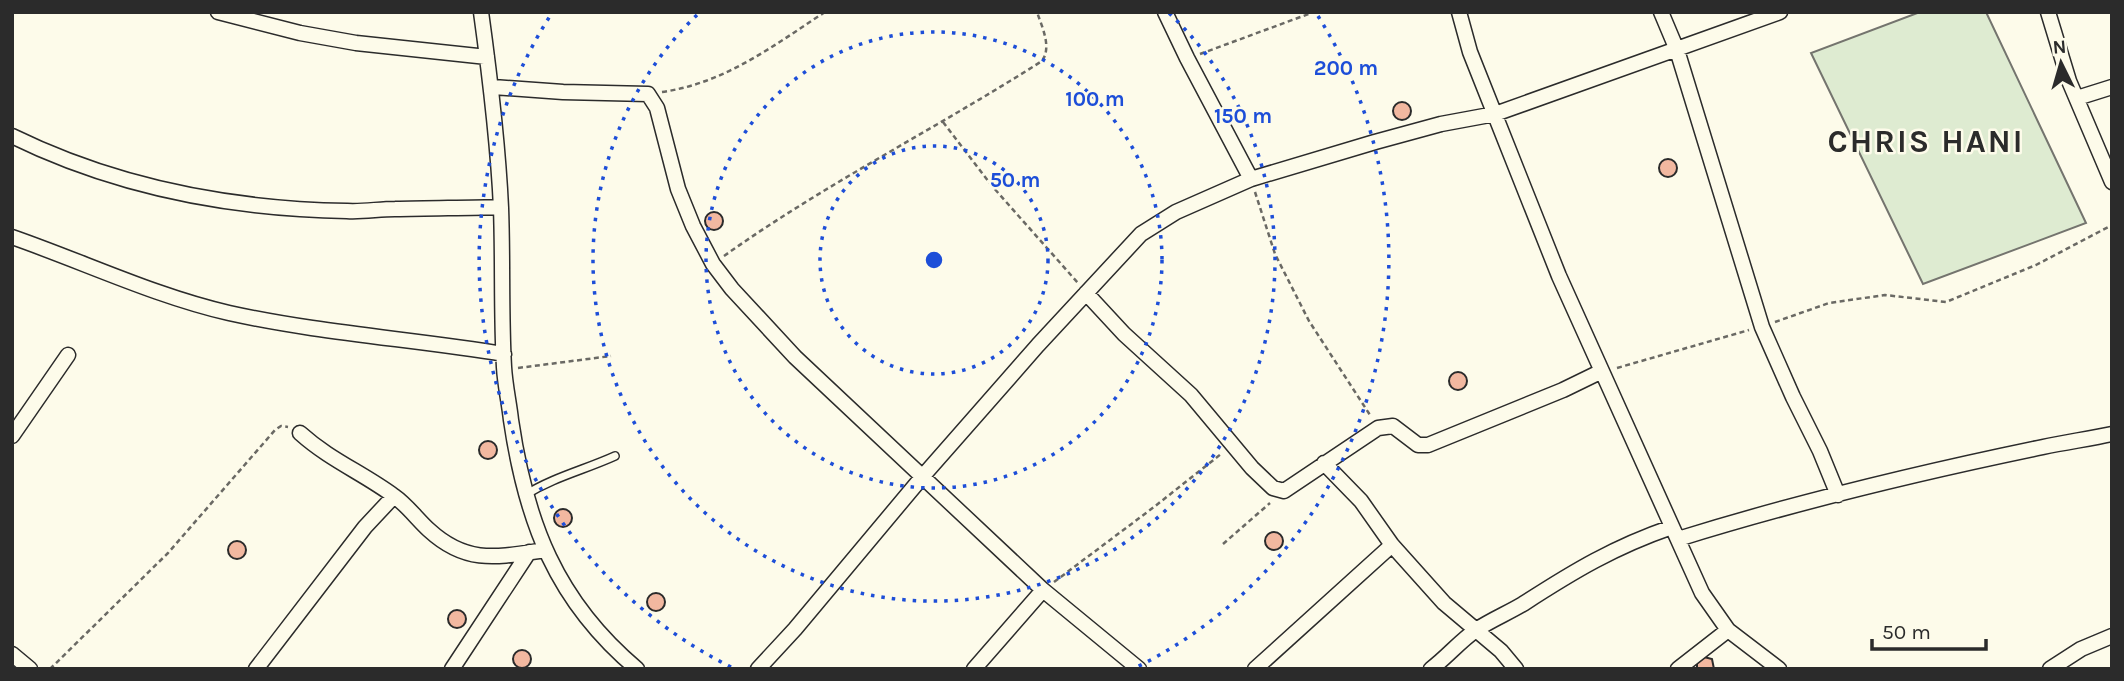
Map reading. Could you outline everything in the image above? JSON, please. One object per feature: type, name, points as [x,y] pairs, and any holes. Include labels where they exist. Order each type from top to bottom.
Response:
[{"type":"street","points":[[218,12],[300,33],[345,41],[487,57]]},
{"type":"street","points":[[481,12],[493,87],[501,207],[504,370],[525,495],[545,550],[579,610],[635,668]]},
{"type":"street","points":[[1165,12],[1186,58],[1251,179]]},
{"type":"street","points":[[1459,12],[1470,52],[1530,208],[1600,372],[1702,593],[1728,630],[1779,669]]},
{"type":"street","points":[[1661,12],[1677,50],[1762,327],[1838,495]]},
{"type":"street","points":[[758,669],[795,629],[923,476],[1141,234],[1176,212],[1251,179],[1441,124],[1494,114],[1780,12]]},
{"type":"street","points":[[2048,12],[2060,57],[2112,182]]},
{"type":"street","points":[[493,87],[648,94],[657,108],[678,189],[693,226],[713,264],[760,322],[1043,590],[1139,669]]},
{"type":"street","points":[[2077,98],[2112,87]]},
{"type":"street","points":[[12,136],[49,154],[113,176],[160,190],[205,197],[348,211],[501,207]]},
{"type":"street","points":[[12,237],[165,293],[227,312],[319,329],[504,354]]},
{"type":"street","points":[[1086,293],[1124,334],[1191,395],[1232,445],[1267,483],[1277,490],[1284,491],[1378,428],[1393,426],[1423,446],[1563,390],[1600,372]]},
{"type":"street","points":[[12,436],[68,355]]},
{"type":"street","points":[[300,433],[318,449],[394,496],[449,547],[472,555],[505,557],[545,550]]},
{"type":"street","points":[[1431,669],[1475,631],[1586,564],[1637,539],[1675,533],[2112,433]]},
{"type":"street","points":[[1324,463],[1361,502],[1392,545],[1444,603],[1502,651],[1517,669]]},
{"type":"street","points":[[256,669],[365,527],[394,496]]},
{"type":"street","points":[[1255,669],[1392,545]]},
{"type":"street","points":[[452,669],[529,552]]},
{"type":"street","points":[[974,669],[1043,590]]},
{"type":"street","points":[[1678,669],[1728,630]]},
{"type":"street","points":[[2050,669],[2081,649],[2112,636]]},
{"type":"street","points":[[12,654],[30,669]]},
{"type":"lane","points":[[525,495],[549,480],[570,475],[615,456]]},
{"type":"path","points":[[648,94],[687,89],[722,76],[825,12]]},
{"type":"path","points":[[713,264],[849,176],[1042,61],[1046,56],[1046,44],[1037,12]]},
{"type":"path","points":[[1186,58],[1314,12]]},
{"type":"path","points":[[943,122],[992,186],[1086,293]]},
{"type":"path","points":[[1251,179],[1275,254],[1309,321],[1378,428]]},
{"type":"path","points":[[1600,372],[1762,327],[1829,303],[1885,295],[1946,302],[2036,265],[2112,225]]},
{"type":"path","points":[[504,370],[611,356]]},
{"type":"path","points":[[50,669],[168,553],[275,430],[281,426],[300,433]]},
{"type":"path","points":[[1043,590],[1232,445]]},
{"type":"path","points":[[1223,544],[1284,491]]},
{"type":"green space","points":[[1920,12],[1986,12],[2086,223],[1923,284],[1811,53]]},
{"type":"building","points":[[1402,102],[1408,105],[1411,111],[1408,117],[1402,120],[1396,117],[1393,111],[1396,105]]},
{"type":"building","points":[[1668,159],[1674,162],[1677,168],[1674,174],[1668,177],[1662,174],[1659,168],[1662,162]]},
{"type":"building","points":[[714,212],[720,215],[723,221],[720,227],[714,230],[708,227],[705,221],[708,215]]},
{"type":"building","points":[[1458,372],[1464,375],[1467,381],[1464,387],[1458,390],[1452,387],[1449,381],[1452,375]]},
{"type":"building","points":[[488,441],[494,444],[497,450],[494,456],[488,459],[482,456],[479,450],[482,444]]},
{"type":"building","points":[[563,509],[569,512],[572,518],[569,524],[563,527],[557,524],[554,518],[557,512]]},
{"type":"building","points":[[1274,532],[1280,535],[1283,541],[1280,547],[1274,550],[1268,547],[1265,541],[1268,535]]},
{"type":"building","points":[[237,541],[243,544],[246,550],[243,556],[237,559],[231,556],[228,550],[231,544]]},
{"type":"building","points":[[656,593],[662,596],[665,602],[662,608],[656,611],[650,608],[647,602],[650,596]]},
{"type":"building","points":[[457,610],[463,613],[466,619],[463,625],[457,628],[451,625],[448,619],[451,613]]},
{"type":"building","points":[[522,650],[528,653],[531,659],[528,665],[522,668],[516,665],[513,659],[516,653]]},
{"type":"building","points":[[1704,657],[1712,659],[1714,669],[1697,669],[1697,662]]},
{"type":"district","name":"CHRIS HANI","points":[[1926,141]]}]
